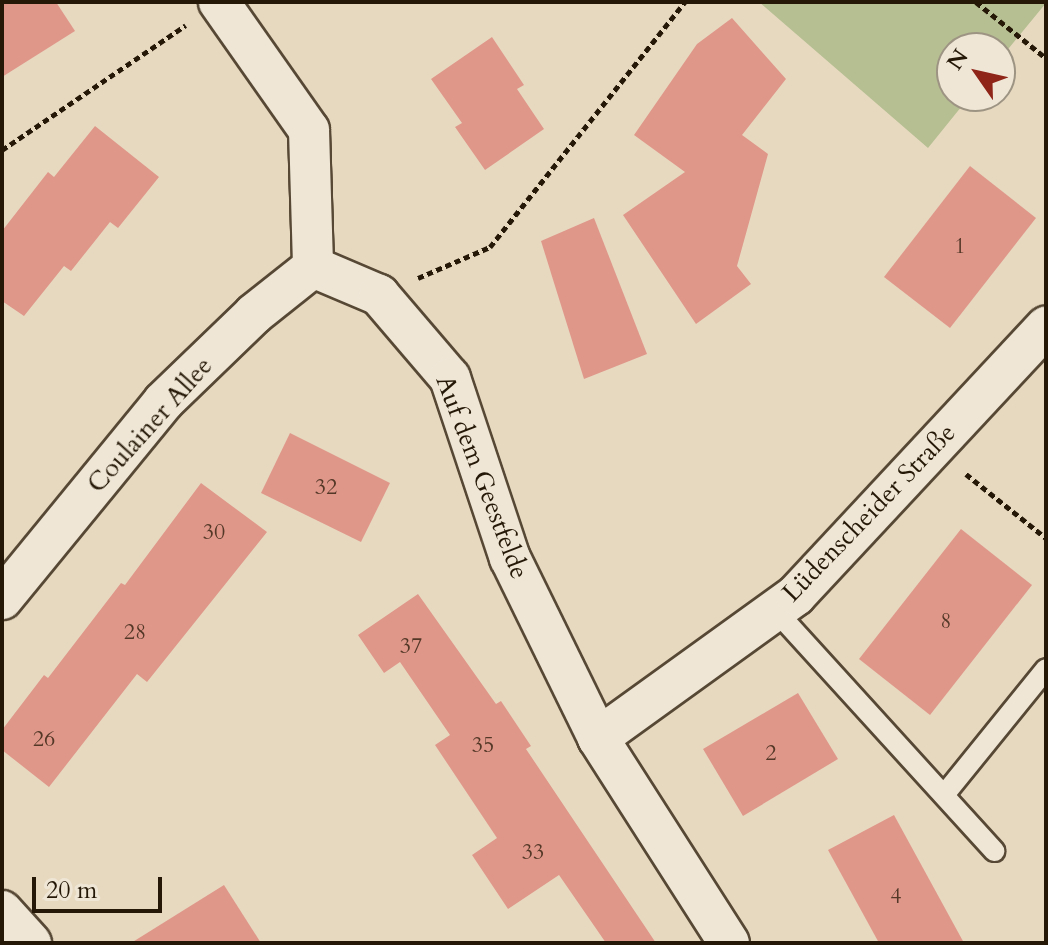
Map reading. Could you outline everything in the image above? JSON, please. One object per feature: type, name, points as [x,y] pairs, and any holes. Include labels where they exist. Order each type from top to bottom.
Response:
[{"type":"street","points":[[219,2],[309,130],[313,267]]},
{"type":"street","name":"Auf dem Geestfelde","points":[[313,267],[379,295],[450,378],[510,558],[598,738],[729,943]]},
{"type":"street","name":"Coulainer Allee","points":[[2,599],[163,402],[254,314],[313,267]]},
{"type":"street","name":"Lüdenscheider Straße","points":[[598,738],[796,595],[1046,327]]},
{"type":"street","points":[[2,911],[31,943]]},
{"type":"lane","points":[[775,610],[994,851]]},
{"type":"lane","points":[[944,795],[1046,669]]},
{"type":"path","points":[[2,150],[219,2]]},
{"type":"path","points":[[379,295],[490,247],[685,2]]},
{"type":"path","points":[[976,2],[1046,58]]},
{"type":"path","points":[[933,448],[1046,538]]},
{"type":"green space","points":[[759,2],[1046,2],[1016,40],[1016,32],[936,32],[936,112],[957,112],[928,148]]},
{"type":"building","points":[[2,2],[56,2],[75,31],[2,77]]},
{"type":"building","points":[[732,18],[786,79],[742,135],[768,154],[737,266],[751,284],[696,324],[623,215],[685,172],[634,135],[697,44]]},
{"type":"building","points":[[492,37],[524,85],[517,89],[544,129],[485,170],[455,127],[462,123],[431,79]]},
{"type":"building","points":[[95,126],[159,177],[118,228],[110,222],[71,271],[64,266],[24,316],[2,301],[2,231],[48,172],[54,177]]},
{"type":"building","points":[[970,166],[1036,218],[950,328],[884,277]]},
{"type":"building","points":[[594,218],[647,354],[584,379],[541,241]]},
{"type":"building","points":[[290,433],[390,483],[361,542],[261,493]]},
{"type":"building","points":[[201,483],[267,532],[147,682],[137,674],[49,787],[2,750],[2,730],[44,675],[48,678],[121,583],[125,585]]},
{"type":"building","points":[[961,529],[1032,585],[930,715],[859,659]]},
{"type":"building","points":[[418,594],[496,704],[501,701],[531,746],[526,749],[656,943],[606,943],[559,875],[508,909],[472,855],[497,838],[435,745],[450,735],[400,662],[384,673],[358,635]]},
{"type":"building","points":[[798,693],[838,759],[743,816],[703,749]]},
{"type":"building","points":[[894,815],[964,943],[879,943],[828,850]]},
{"type":"building","points":[[224,885],[261,943],[131,943]]}]
